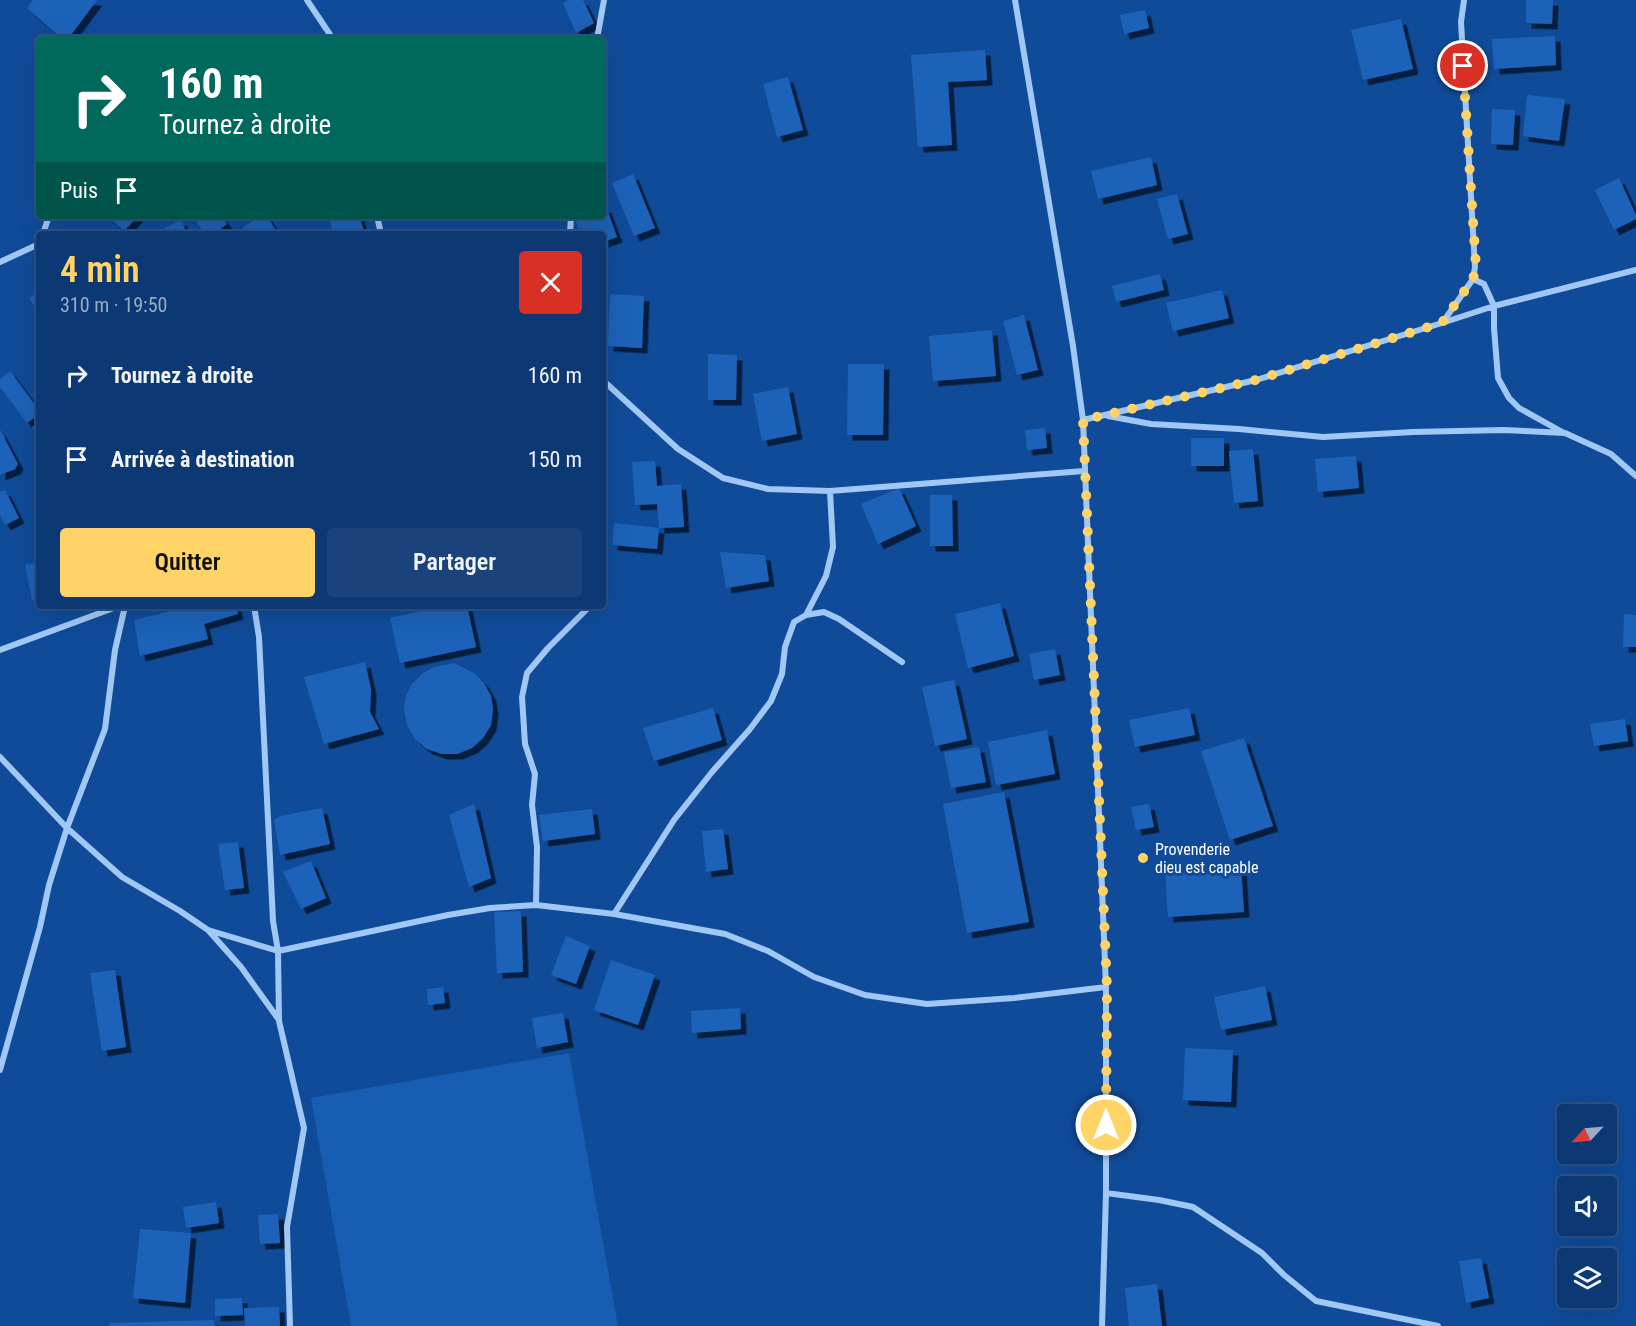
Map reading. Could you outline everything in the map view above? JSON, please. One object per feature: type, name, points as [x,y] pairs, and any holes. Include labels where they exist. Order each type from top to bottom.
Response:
[{"type":"street","points":[[307,0],[331,36]]},
{"type":"street","points":[[598,36],[604,0]]},
{"type":"street","points":[[1015,0],[1073,346],[1083,420],[1107,987],[1106,1193],[1102,1326]]},
{"type":"street","points":[[1442,323],[1473,279],[1476,267],[1461,22],[1464,0]]},
{"type":"street","points":[[0,262],[36,245]]},
{"type":"street","points":[[1083,420],[1256,380],[1494,306],[1636,270]]},
{"type":"street","points":[[1473,279],[1484,284],[1494,306],[1498,378],[1509,398],[1519,408],[1564,433],[1611,454],[1636,476]]},
{"type":"street","points":[[606,384],[678,448],[723,478],[768,489],[830,491],[1084,471]]},
{"type":"street","points":[[1104,415],[1151,424],[1323,437],[1503,430],[1564,433]]},
{"type":"street","points":[[806,615],[826,576],[833,548],[830,491]]},
{"type":"street","points":[[0,650],[111,609]]},
{"type":"street","points":[[0,1070],[40,927],[49,885],[67,828],[105,729],[115,650],[124,609]]},
{"type":"street","points":[[254,609],[259,637],[273,921],[278,951],[279,1020],[304,1128],[287,1227],[290,1326]]},
{"type":"street","points":[[536,905],[537,847],[532,805],[535,774],[525,744],[522,697],[527,673],[587,609]]},
{"type":"street","points":[[614,914],[675,820],[771,701],[782,674],[785,647],[794,622],[806,615],[824,612],[839,619],[902,662]]},
{"type":"street","points":[[0,757],[67,828],[122,877],[208,930],[241,968],[279,1020]]},
{"type":"street","points":[[208,930],[278,951],[448,915],[490,908],[536,905],[614,914],[725,934],[768,951],[814,977],[865,995],[927,1004],[1014,998],[1107,987]]},
{"type":"street","points":[[1106,1193],[1193,1207],[1262,1253],[1284,1275],[1316,1301],[1438,1326]]},
{"type":"shaded area","points":[[569,1053],[618,1326],[351,1326],[311,1098]]},
{"type":"building","points":[[33,0],[97,0],[70,36],[59,36],[27,8]]},
{"type":"building","points":[[568,0],[583,0],[594,23],[576,33],[563,3]]},
{"type":"building","points":[[1526,0],[1553,0],[1552,24],[1526,23]]},
{"type":"building","points":[[1145,10],[1149,28],[1124,34],[1120,15]]},
{"type":"building","points":[[1401,19],[1413,69],[1363,80],[1351,30]]},
{"type":"building","points":[[1555,36],[1556,65],[1494,69],[1492,39]]},
{"type":"building","points":[[985,50],[987,80],[948,82],[952,145],[918,147],[911,55]]},
{"type":"building","points":[[788,77],[803,130],[777,137],[763,84]]},
{"type":"building","points":[[1527,95],[1565,99],[1559,141],[1523,136]]},
{"type":"building","points":[[1492,109],[1515,110],[1513,145],[1491,144]]},
{"type":"building","points":[[1151,157],[1157,185],[1098,199],[1091,171]]},
{"type":"building","points":[[633,174],[655,228],[634,236],[612,183]]},
{"type":"building","points":[[1619,178],[1636,219],[1614,230],[1595,190]]},
{"type":"building","points":[[1177,194],[1188,234],[1168,239],[1157,199]]},
{"type":"building","points":[[606,207],[617,237],[606,241],[606,231],[580,231],[575,219],[606,219]]},
{"type":"building","points":[[110,219],[135,219],[124,231]]},
{"type":"building","points":[[194,219],[223,219],[227,224],[217,231],[203,231]]},
{"type":"building","points":[[257,219],[269,219],[276,231],[245,231],[243,227]]},
{"type":"building","points":[[329,219],[360,219],[364,231],[333,231]]},
{"type":"building","points":[[181,220],[186,231],[159,231]]},
{"type":"building","points":[[1160,274],[1164,290],[1116,302],[1112,286]]},
{"type":"building","points":[[1222,290],[1229,318],[1173,331],[1166,303]]},
{"type":"building","points":[[36,293],[36,309],[29,298]]},
{"type":"building","points":[[610,294],[644,296],[642,348],[608,346]]},
{"type":"building","points":[[1024,315],[1038,370],[1017,375],[1003,321]]},
{"type":"building","points":[[992,330],[996,376],[933,381],[929,336]]},
{"type":"building","points":[[708,354],[737,355],[736,400],[708,400]]},
{"type":"building","points":[[848,364],[884,364],[883,435],[847,435]]},
{"type":"building","points":[[10,371],[36,406],[36,416],[27,423],[0,387],[0,379]]},
{"type":"building","points":[[788,387],[797,434],[762,441],[753,394]]},
{"type":"building","points":[[1045,428],[1047,448],[1027,450],[1025,430]]},
{"type":"building","points":[[0,430],[18,464],[15,469],[0,475]]},
{"type":"building","points":[[1191,438],[1224,438],[1224,466],[1191,466]]},
{"type":"building","points":[[1253,449],[1258,501],[1234,503],[1229,451]]},
{"type":"building","points":[[1356,456],[1359,488],[1318,492],[1315,459]]},
{"type":"building","points":[[655,461],[657,486],[681,484],[684,527],[659,528],[657,504],[635,505],[632,462]]},
{"type":"building","points":[[899,488],[916,526],[878,544],[861,504]]},
{"type":"building","points":[[5,490],[19,518],[5,525],[0,515],[0,492]]},
{"type":"building","points":[[930,495],[952,495],[953,546],[930,546]]},
{"type":"building","points":[[614,523],[659,528],[657,549],[612,545]]},
{"type":"building","points":[[720,552],[765,555],[769,581],[726,588]]},
{"type":"building","points":[[36,563],[36,599],[32,600],[25,565]]},
{"type":"building","points":[[1000,603],[1014,656],[968,668],[955,614]]},
{"type":"building","points":[[180,609],[237,609],[238,614],[204,624],[208,639],[140,656],[134,620]]},
{"type":"building","points":[[430,609],[468,609],[476,647],[400,663],[390,618]]},
{"type":"building","points":[[1624,614],[1636,615],[1636,647],[1623,647]]},
{"type":"building","points":[[1055,649],[1060,675],[1034,680],[1029,654]]},
{"type":"building","points":[[365,662],[371,689],[370,712],[379,729],[324,744],[304,677]]},
{"type":"building","points":[[454,663],[474,673],[484,683],[491,696],[493,709],[491,725],[483,738],[472,748],[457,754],[442,754],[427,749],[415,739],[407,725],[404,710],[406,696],[412,684],[422,674],[434,667]]},
{"type":"building","points":[[954,680],[967,739],[935,746],[922,687]]},
{"type":"building","points":[[713,708],[722,740],[654,761],[643,728]]},
{"type":"building","points":[[1189,708],[1195,735],[1135,747],[1129,720]]},
{"type":"building","points":[[1625,719],[1628,741],[1594,746],[1590,724]]},
{"type":"building","points":[[1047,730],[1055,774],[996,785],[988,742]]},
{"type":"building","points":[[1244,738],[1273,826],[1230,840],[1201,751]]},
{"type":"building","points":[[979,747],[986,782],[951,788],[944,752]]},
{"type":"building","points":[[1004,792],[1029,922],[967,933],[943,804]]},
{"type":"building","points":[[474,804],[491,878],[469,887],[449,815]]},
{"type":"building","points":[[1149,804],[1154,827],[1136,830],[1131,807]]},
{"type":"building","points":[[322,808],[330,844],[280,855],[274,820],[280,816]]},
{"type":"building","points":[[592,809],[595,834],[543,841],[539,815]]},
{"type":"building","points":[[723,829],[728,869],[706,872],[702,831]]},
{"type":"building","points":[[238,842],[244,888],[225,890],[218,844]]},
{"type":"building","points":[[311,861],[326,898],[301,909],[283,872]]},
{"type":"building","points":[[1241,867],[1244,912],[1168,917],[1165,872]]},
{"type":"building","points":[[521,911],[523,972],[497,973],[494,912]]},
{"type":"building","points":[[566,936],[590,946],[576,984],[551,975]]},
{"type":"building","points":[[611,960],[655,975],[638,1025],[594,1010]]},
{"type":"building","points":[[115,970],[126,1047],[102,1051],[90,973]]},
{"type":"building","points":[[1265,986],[1272,1020],[1221,1030],[1214,997]]},
{"type":"building","points":[[443,987],[445,1003],[428,1005],[427,989]]},
{"type":"building","points":[[740,1008],[741,1029],[692,1033],[691,1011]]},
{"type":"building","points":[[563,1013],[568,1042],[537,1048],[532,1018]]},
{"type":"building","points":[[1185,1048],[1233,1050],[1231,1102],[1183,1100]]},
{"type":"building","points":[[216,1202],[219,1223],[186,1228],[183,1207]]},
{"type":"building","points":[[278,1214],[280,1243],[260,1244],[258,1215]]},
{"type":"building","points":[[140,1229],[191,1233],[185,1303],[133,1298]]},
{"type":"building","points":[[1481,1258],[1489,1298],[1466,1303],[1459,1261]]},
{"type":"building","points":[[1157,1284],[1162,1326],[1129,1326],[1125,1288]]},
{"type":"building","points":[[242,1298],[243,1315],[215,1316],[215,1299]]},
{"type":"building","points":[[279,1307],[280,1326],[245,1326],[244,1308]]},
{"type":"building","points":[[214,1320],[215,1326],[110,1326],[110,1323]]},
{"type":"place","name":"Provenderie dieu est capable","points":[[1143,858]]},
{"type":"route","points":[[1106,1125],[1107,987],[1083,420],[1256,380],[1442,323],[1473,279],[1476,267],[1463,66]]}]
